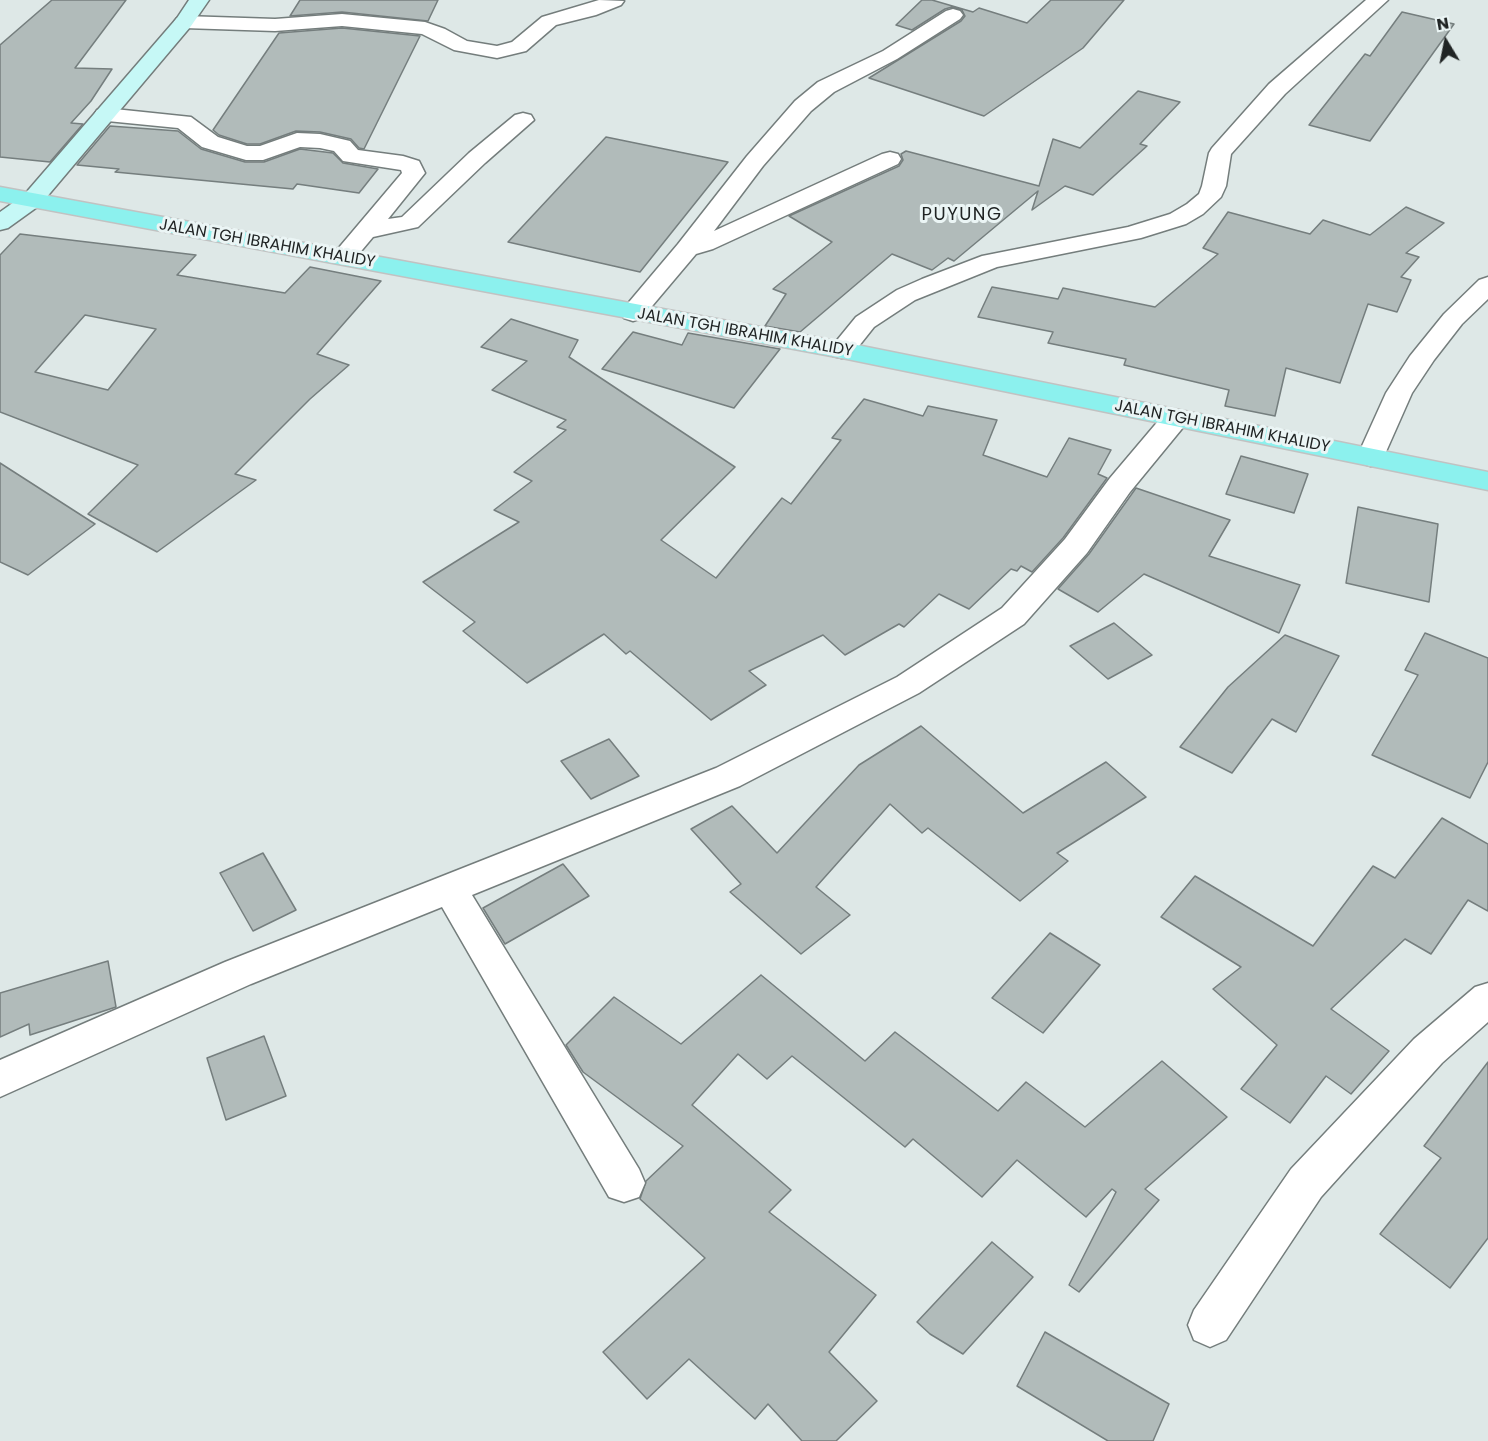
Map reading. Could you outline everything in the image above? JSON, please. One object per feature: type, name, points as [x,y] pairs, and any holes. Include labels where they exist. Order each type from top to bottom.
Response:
[{"type":"main road","points":[[0,223],[32,200],[184,22],[200,0]]},
{"type":"main road","name":"JALAN TGH IBRAHIM KHALIDY","points":[[0,194],[842,350],[1175,419],[1488,480]]},
{"type":"street","points":[[842,350],[865,322],[906,295],[932,284],[992,261],[1132,233],[1178,219],[1195,209],[1209,197],[1214,186],[1220,153],[1277,89],[1378,0]]},
{"type":"street","points":[[184,22],[275,25],[342,20],[425,28],[461,46],[497,52],[519,47],[549,21],[589,11],[614,1]]},
{"type":"street","points":[[633,313],[687,249],[754,160],[803,106],[826,87],[890,56],[953,15]]},
{"type":"street","points":[[105,115],[183,122],[210,142],[246,153],[262,153],[297,140],[320,141],[342,146],[351,156],[411,166],[414,173],[412,176],[343,257]]},
{"type":"street","points":[[367,231],[410,222],[477,158],[523,120]]},
{"type":"street","points":[[687,249],[704,244],[890,159]]},
{"type":"street","points":[[1371,457],[1399,393],[1423,356],[1453,319],[1488,285]]},
{"type":"street","points":[[0,1079],[238,973],[728,777],[908,685],[1013,616],[1076,546],[1120,485],[1175,419]]},
{"type":"street","points":[[450,889],[624,1183]]},
{"type":"street","points":[[1210,1325],[1306,1183],[1428,1051],[1488,999]]},
{"type":"building","points":[[52,0],[126,0],[75,68],[112,69],[91,101],[71,123],[83,124],[50,162],[0,157],[0,45]]},
{"type":"building","points":[[300,0],[438,0],[428,21],[342,12],[290,16]]},
{"type":"building","points":[[922,0],[932,0],[973,12],[979,8],[1027,23],[1051,0],[1124,0],[1083,48],[984,116],[869,78],[961,21],[965,16],[962,10],[952,7],[912,30],[896,25]]},
{"type":"building","points":[[1402,12],[1454,24],[1370,141],[1309,125],[1365,54],[1370,56]]},
{"type":"building","points":[[342,28],[420,36],[364,149],[359,148],[351,139],[320,132],[296,131],[260,144],[247,144],[219,135],[213,130],[279,33]]},
{"type":"building","points":[[1138,91],[1180,102],[1140,144],[1147,146],[1093,195],[1065,186],[1032,210],[1038,191],[954,261],[948,258],[932,270],[892,254],[800,332],[765,326],[786,294],[773,289],[832,242],[789,216],[899,166],[903,160],[901,154],[906,151],[1039,186],[1053,139],[1080,148]]},
{"type":"building","points":[[110,126],[178,131],[201,149],[245,162],[264,162],[300,149],[333,153],[343,163],[378,169],[359,193],[297,184],[293,189],[115,172],[119,169],[77,165]]},
{"type":"building","points":[[606,137],[728,162],[640,272],[508,242]]},
{"type":"building","points":[[1406,207],[1444,223],[1406,253],[1419,257],[1401,277],[1411,280],[1397,312],[1368,304],[1340,383],[1286,368],[1275,416],[1225,406],[1229,390],[1124,365],[1126,359],[1048,343],[1053,332],[978,317],[992,287],[1058,299],[1063,288],[1155,307],[1218,254],[1203,248],[1228,212],[1310,234],[1323,220],[1370,235]]},
{"type":"building","points":[[20,234],[196,255],[177,275],[285,293],[310,267],[381,281],[317,354],[349,365],[310,399],[235,474],[256,480],[157,552],[88,514],[138,465],[0,412],[0,255]],"holes":[[[85,315],[156,329],[108,390],[35,372]]]},
{"type":"building","points":[[511,319],[578,340],[569,357],[735,467],[661,540],[716,578],[782,498],[791,504],[841,440],[832,438],[864,399],[923,416],[928,406],[997,420],[983,455],[1047,477],[1069,438],[1111,450],[1098,474],[1107,478],[1063,538],[1032,572],[1021,566],[1017,571],[1011,569],[969,609],[939,594],[904,627],[899,624],[845,655],[823,635],[749,671],[766,685],[711,720],[630,651],[626,654],[604,634],[527,683],[463,631],[475,622],[423,582],[519,522],[494,510],[532,481],[514,472],[566,430],[557,427],[566,420],[492,390],[527,361],[481,347]]},
{"type":"building","points":[[633,332],[682,345],[688,333],[780,349],[734,408],[602,369]]},
{"type":"building","points":[[1241,456],[1308,474],[1294,513],[1226,494]]},
{"type":"building","points":[[0,463],[95,524],[28,575],[0,562]]},
{"type":"building","points":[[1136,488],[1230,520],[1209,556],[1300,585],[1279,633],[1144,574],[1098,612],[1058,589],[1089,554]]},
{"type":"building","points":[[1358,507],[1438,524],[1429,602],[1346,583]]},
{"type":"building","points":[[1114,623],[1152,655],[1108,679],[1070,646]]},
{"type":"building","points":[[1425,633],[1488,658],[1488,762],[1470,798],[1372,755],[1418,675],[1405,670]]},
{"type":"building","points":[[1285,635],[1339,656],[1296,732],[1272,719],[1232,773],[1180,747],[1228,687]]},
{"type":"building","points":[[921,726],[1023,813],[1106,762],[1146,797],[1057,853],[1068,861],[1020,901],[928,828],[922,833],[890,804],[816,887],[850,915],[801,954],[730,892],[741,884],[691,829],[732,806],[777,853],[859,765]]},
{"type":"building","points":[[609,739],[639,776],[591,799],[561,761]]},
{"type":"building","points":[[1442,818],[1488,844],[1488,911],[1468,900],[1431,954],[1405,939],[1331,1009],[1389,1051],[1351,1094],[1326,1076],[1290,1123],[1241,1089],[1277,1045],[1213,989],[1241,967],[1161,917],[1195,876],[1313,946],[1373,866],[1395,878]]},
{"type":"building","points":[[263,853],[296,910],[253,931],[220,873]]},
{"type":"building","points":[[563,864],[589,896],[505,944],[483,908]]},
{"type":"building","points":[[1050,933],[1100,965],[1043,1033],[992,998]]},
{"type":"building","points":[[108,961],[116,1007],[30,1035],[29,1024],[0,1037],[0,993]]},
{"type":"building","points":[[761,975],[865,1061],[895,1032],[998,1111],[1026,1082],[1085,1127],[1162,1061],[1227,1117],[1145,1189],[1159,1200],[1079,1292],[1069,1285],[1116,1192],[1112,1189],[1086,1217],[1017,1160],[982,1197],[913,1139],[905,1147],[792,1056],[767,1079],[738,1054],[692,1105],[791,1190],[769,1212],[876,1295],[829,1352],[877,1401],[836,1441],[802,1441],[768,1404],[755,1419],[689,1359],[647,1399],[603,1352],[705,1258],[640,1199],[646,1181],[683,1146],[583,1072],[566,1045],[614,997],[681,1044]]},
{"type":"building","points":[[264,1036],[286,1096],[226,1120],[207,1058]]},
{"type":"building","points":[[1488,1062],[1488,1238],[1450,1288],[1380,1234],[1441,1158],[1424,1146]]},
{"type":"building","points":[[992,1242],[1033,1277],[963,1354],[930,1334],[917,1322]]},
{"type":"building","points":[[1045,1332],[1169,1404],[1153,1441],[1108,1441],[1017,1386]]},
{"type":"district","name":"PUYUNG","points":[[962,215]]}]
